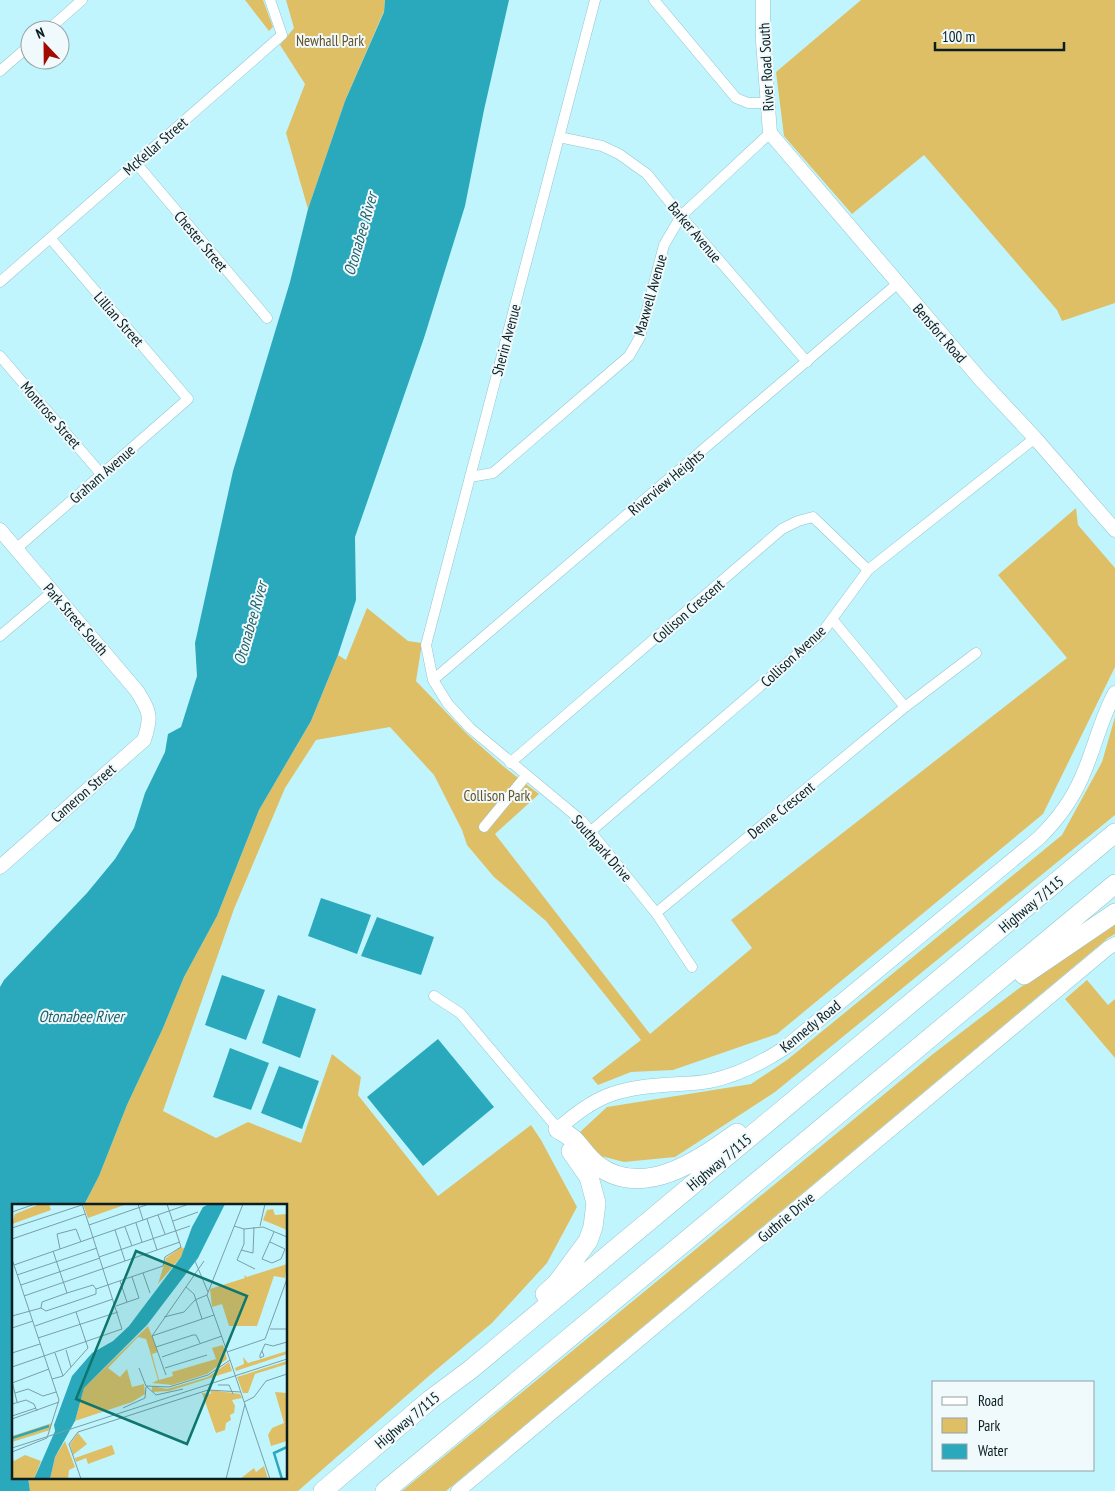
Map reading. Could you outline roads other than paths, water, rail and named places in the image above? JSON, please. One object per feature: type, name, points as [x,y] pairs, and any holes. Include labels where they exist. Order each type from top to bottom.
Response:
[{"type":"highway","name":"Highway 7/115","points":[[323,1491],[431,1399],[470,1370],[1115,834]]},
{"type":"highway","points":[[385,1491],[1115,884]]},
{"type":"highway","points":[[932,1036],[968,1017],[1047,958],[1115,913]]},
{"type":"highway","points":[[558,1129],[570,1136],[598,1166],[610,1172],[621,1176],[642,1178],[673,1172],[704,1156],[804,1085],[881,1027]]},
{"type":"highway","points":[[431,1399],[557,1283],[588,1241],[593,1227],[596,1203],[588,1177],[558,1129]]},
{"type":"street","points":[[59,20],[82,0]]},
{"type":"street","name":"McKellar Street","points":[[0,282],[282,35],[270,0]]},
{"type":"street","name":"Sherin Avenue","points":[[434,680],[426,645],[595,0]]},
{"type":"street","points":[[654,0],[736,98],[748,103],[768,103]]},
{"type":"street","name":"River Road South","points":[[763,0],[763,41],[770,133]]},
{"type":"street","points":[[0,71],[20,54]]},
{"type":"street","name":"Maxwell Avenue","points":[[470,477],[493,473],[629,356],[640,337],[664,245],[681,216],[770,133]]},
{"type":"street","name":"Bensfort Road","points":[[770,133],[897,284],[1115,530]]},
{"type":"street","name":"Barker Avenue","points":[[559,137],[602,146],[619,154],[647,174],[807,362]]},
{"type":"street","name":"Chester Street","points":[[136,163],[267,318]]},
{"type":"street","name":"Lillian Street","points":[[50,238],[188,400]]},
{"type":"street","name":"Riverview Heights","points":[[434,680],[897,284]]},
{"type":"street","name":"Montrose Street","points":[[0,356],[102,475]]},
{"type":"street","name":"Graham Avenue","points":[[16,549],[188,400]]},
{"type":"street","name":"Collison Avenue","points":[[591,831],[821,634],[868,570],[1035,438]]},
{"type":"street","name":"Collison Crescent","points":[[510,763],[782,529],[798,521],[813,518],[868,570]]},
{"type":"street","name":"Park Street South","points":[[0,530],[137,691],[149,711]]},
{"type":"street","points":[[0,636],[52,592]]},
{"type":"street","points":[[832,618],[905,707]]},
{"type":"street","name":"Denne Crescent","points":[[656,913],[905,707],[976,653]]},
{"type":"street","name":"Southpark Drive","points":[[434,680],[448,704],[465,722],[510,763],[582,821],[591,831],[656,913],[692,967]]},
{"type":"street","name":"Kennedy Road","points":[[558,1129],[579,1110],[604,1096],[634,1088],[708,1082],[730,1076],[762,1062],[786,1047],[1052,826],[1070,801],[1081,779],[1106,708],[1115,693]]},
{"type":"street","name":"Cameron Street","points":[[0,867],[144,740],[150,724],[149,711]]},
{"type":"street","points":[[484,827],[526,776]]},
{"type":"street","name":"Guthrie Drive","points":[[458,1491],[1115,944]]},
{"type":"street","points":[[434,996],[460,1013],[558,1129]]},
{"type":"water","name":"Otonabee River","points":[[385,0],[509,0],[465,206],[424,338],[355,537],[356,600],[338,655],[311,721],[259,810],[217,916],[184,977],[163,1028],[127,1105],[99,1176],[85,1204],[12,1204],[12,1478],[28,1478],[30,1491],[0,1491],[0,987],[4,980],[87,893],[115,859],[134,828],[145,793],[165,752],[168,734],[181,727],[197,676],[195,643],[233,471],[290,282],[308,209],[345,101],[384,12]]},
{"type":"water","points":[[321,898],[371,915],[357,954],[308,936]]},
{"type":"water","points":[[377,917],[434,937],[421,975],[361,956]]},
{"type":"water","points":[[222,975],[265,990],[246,1040],[205,1025]]},
{"type":"water","points":[[278,995],[316,1009],[300,1058],[262,1043]]},
{"type":"water","points":[[438,1039],[494,1107],[423,1166],[367,1097]]},
{"type":"water","points":[[230,1048],[269,1063],[251,1110],[213,1097]]},
{"type":"water","points":[[279,1066],[319,1081],[302,1129],[261,1113]]},
{"type":"park label","name":"Newhall Park","points":[[330,40]]},
{"type":"park label","name":"Collison Park","points":[[497,795]]}]
